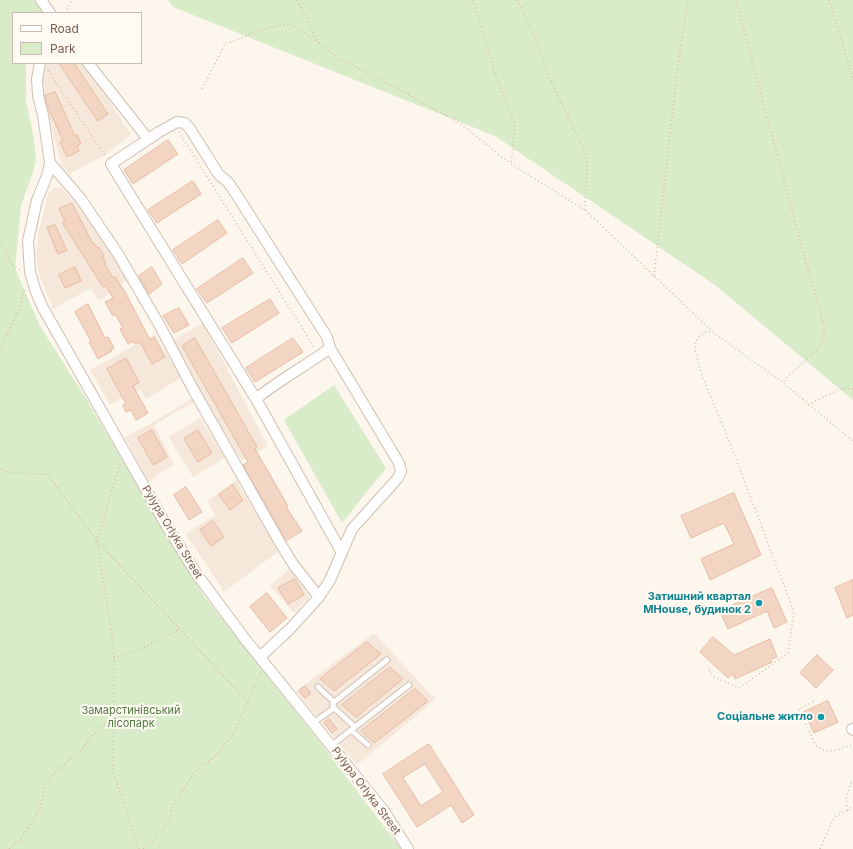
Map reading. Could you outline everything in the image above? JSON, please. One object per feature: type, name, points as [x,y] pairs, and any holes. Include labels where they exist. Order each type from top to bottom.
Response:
[{"type":"street","points":[[41,0],[49,12]]},
{"type":"street","points":[[89,64],[148,139]]},
{"type":"street","points":[[44,66],[37,78],[38,95],[43,115],[50,163],[81,199],[118,254],[160,326],[193,389],[279,542],[293,564],[319,597]]},
{"type":"street","points":[[262,660],[319,597],[330,580],[342,553],[352,529],[398,478],[401,471],[399,463],[330,348],[327,337],[228,182],[219,175],[185,123],[177,122],[162,127],[148,139],[111,164],[256,399],[342,553]]},
{"type":"street","name":"Pylypa Orlyka Street","points":[[50,163],[47,176],[37,200],[28,242],[30,272],[43,308],[55,332],[165,523],[196,573],[245,639],[384,811],[408,849]]},
{"type":"street","points":[[256,399],[330,348]]},
{"type":"lane","points":[[368,745],[332,704],[387,660]]},
{"type":"lane","points":[[332,745],[409,685]]},
{"type":"lane","points":[[318,687],[334,702]]},
{"type":"lane","points":[[313,723],[334,708]]},
{"type":"path","points":[[66,12],[72,0]]},
{"type":"path","points":[[297,0],[318,42]]},
{"type":"path","points":[[473,0],[496,76],[515,125],[511,164]]},
{"type":"path","points":[[517,0],[533,33],[548,74],[586,155],[585,210]]},
{"type":"path","points":[[654,277],[678,63],[688,0]]},
{"type":"path","points":[[736,0],[824,325],[824,337],[819,348],[782,382]]},
{"type":"path","points":[[829,0],[853,78]]},
{"type":"path","points":[[202,89],[225,44],[276,26],[293,25],[318,42],[337,58],[370,74],[458,122],[511,164],[585,210],[713,332],[782,382],[853,441]]},
{"type":"path","points":[[44,66],[111,164]]},
{"type":"path","points":[[177,129],[314,348]]},
{"type":"path","points":[[0,239],[15,268],[22,272],[30,272],[18,309],[0,350]]},
{"type":"path","points":[[709,670],[714,677],[739,688],[788,653],[794,612],[730,443],[701,373],[695,351],[695,343],[700,335],[706,332],[713,332]]},
{"type":"path","points":[[808,405],[842,388],[853,390]]},
{"type":"path","points":[[124,451],[97,541],[114,647],[113,772],[139,849]]},
{"type":"path","points":[[0,469],[13,473],[47,474],[97,541],[247,701]]},
{"type":"path","points":[[114,658],[140,650],[180,629]]},
{"type":"path","points":[[143,849],[153,841],[170,820],[172,807],[198,769],[213,758],[233,735],[262,660]]},
{"type":"path","points":[[813,702],[799,709],[815,744],[819,749],[822,751],[827,751],[853,745]]},
{"type":"path","points":[[9,849],[20,840],[40,807],[45,785],[56,771],[82,750],[92,736],[113,717]]},
{"type":"path","points":[[848,810],[846,799],[851,782]]},
{"type":"path","points":[[820,849],[832,821],[836,816],[853,806]]},
{"type":"shaded area","points":[[44,64],[86,64],[131,135],[102,157],[69,174],[61,164],[43,101],[42,72]]},
{"type":"shaded area","points":[[55,187],[61,188],[79,207],[103,240],[127,280],[99,301],[91,288],[53,309],[39,274],[36,255],[38,234],[48,194]]},
{"type":"shaded area","points":[[203,323],[268,446],[242,461],[203,397],[154,425],[174,464],[148,482],[125,437],[157,420],[200,393],[171,341]]},
{"type":"shaded area","points":[[155,334],[181,378],[146,399],[140,389],[110,405],[90,370]]},
{"type":"shaded area","points":[[200,418],[225,458],[193,477],[169,437]]},
{"type":"shaded area","points":[[236,480],[279,551],[224,592],[186,534],[215,515],[207,501]]},
{"type":"shaded area","points":[[290,568],[309,597],[294,613],[270,586]]},
{"type":"shaded area","points":[[374,633],[435,699],[357,765],[296,691]]},
{"type":"green space","name":"Замарстинівський лісопарк","points":[[0,0],[34,0],[42,12],[12,12],[12,64],[26,64],[26,101],[34,139],[36,159],[21,206],[15,268],[40,326],[85,397],[204,596],[317,738],[401,849],[0,849]]},
{"type":"green space","points":[[168,0],[853,0],[853,400],[715,285],[495,136],[173,7]]},
{"type":"green space","points":[[334,385],[386,468],[342,523],[284,420]]},
{"type":"building","points":[[60,64],[75,64],[108,114],[98,121]]},
{"type":"building","points":[[55,92],[75,136],[77,135],[81,144],[77,146],[79,151],[67,157],[60,142],[63,141],[47,105],[45,96]]},
{"type":"building","points":[[168,140],[178,154],[133,184],[124,170]]},
{"type":"building","points":[[193,181],[201,194],[157,223],[148,210]]},
{"type":"building","points":[[72,203],[93,244],[94,243],[97,248],[99,247],[104,256],[102,257],[106,262],[104,263],[113,278],[115,277],[125,292],[150,340],[154,337],[165,357],[152,364],[140,342],[135,344],[134,341],[128,344],[120,329],[123,328],[115,314],[113,316],[105,302],[113,298],[105,285],[103,287],[62,222],[65,221],[59,209]]},
{"type":"building","points":[[218,220],[227,233],[182,264],[173,250]]},
{"type":"building","points":[[55,225],[67,250],[58,254],[47,228]]},
{"type":"building","points":[[243,258],[253,273],[207,303],[197,289]]},
{"type":"building","points":[[75,267],[81,281],[65,288],[59,275]]},
{"type":"building","points":[[152,267],[162,284],[149,294],[139,276]]},
{"type":"building","points":[[270,299],[279,313],[232,343],[222,328]]},
{"type":"building","points":[[88,304],[105,338],[108,337],[114,348],[111,350],[112,351],[98,359],[89,342],[91,341],[75,312]]},
{"type":"building","points":[[179,308],[189,325],[174,333],[163,316]]},
{"type":"building","points":[[195,338],[257,447],[255,449],[288,506],[286,507],[302,531],[286,541],[243,465],[248,462],[182,346]]},
{"type":"building","points":[[293,338],[303,352],[255,382],[246,368]]},
{"type":"building","points":[[126,358],[139,382],[133,386],[148,413],[136,420],[131,410],[126,412],[123,405],[126,404],[107,369]]},
{"type":"building","points":[[152,430],[167,457],[153,465],[138,438]]},
{"type":"building","points":[[198,430],[212,453],[198,462],[184,439]]},
{"type":"building","points":[[233,485],[243,500],[230,510],[219,495]]},
{"type":"building","points":[[186,487],[202,512],[189,520],[174,495]]},
{"type":"building","points":[[734,493],[761,555],[710,580],[701,559],[734,544],[724,523],[691,538],[681,516]]},
{"type":"building","points":[[213,521],[224,537],[211,546],[200,530]]},
{"type":"building","points":[[295,579],[304,595],[288,604],[278,588]]},
{"type":"building","points":[[853,580],[853,615],[847,618],[835,588]]},
{"type":"building","name":"Затишний квартал MHouse, будинок 2","points":[[772,588],[787,622],[774,628],[767,611],[728,629],[720,611]]},
{"type":"building","points":[[267,593],[287,618],[270,632],[250,607]]},
{"type":"building","points":[[713,637],[734,655],[770,639],[777,657],[770,659],[772,662],[735,679],[733,674],[728,678],[700,652]]},
{"type":"building","points":[[367,642],[381,654],[334,691],[320,679]]},
{"type":"building","points":[[817,655],[833,670],[816,688],[800,673]]},
{"type":"building","points":[[390,667],[403,679],[356,717],[342,705]]},
{"type":"building","points":[[305,686],[311,693],[305,698],[299,691]]},
{"type":"building","points":[[415,689],[428,701],[374,743],[361,731]]},
{"type":"building","name":"Соціальне житло","points":[[828,701],[838,722],[814,733],[804,712]]},
{"type":"building","points":[[329,719],[337,729],[332,733],[324,723]]},
{"type":"building","points":[[429,744],[474,815],[462,823],[451,805],[417,827],[383,774]],"holes":[[[425,764],[443,792],[421,806],[403,778]]]},
{"type":"place","name":"Затишний квартал MHouse, будинок 2","points":[[759,603]]},
{"type":"place","name":"Соціальне житло","points":[[821,717]]}]
